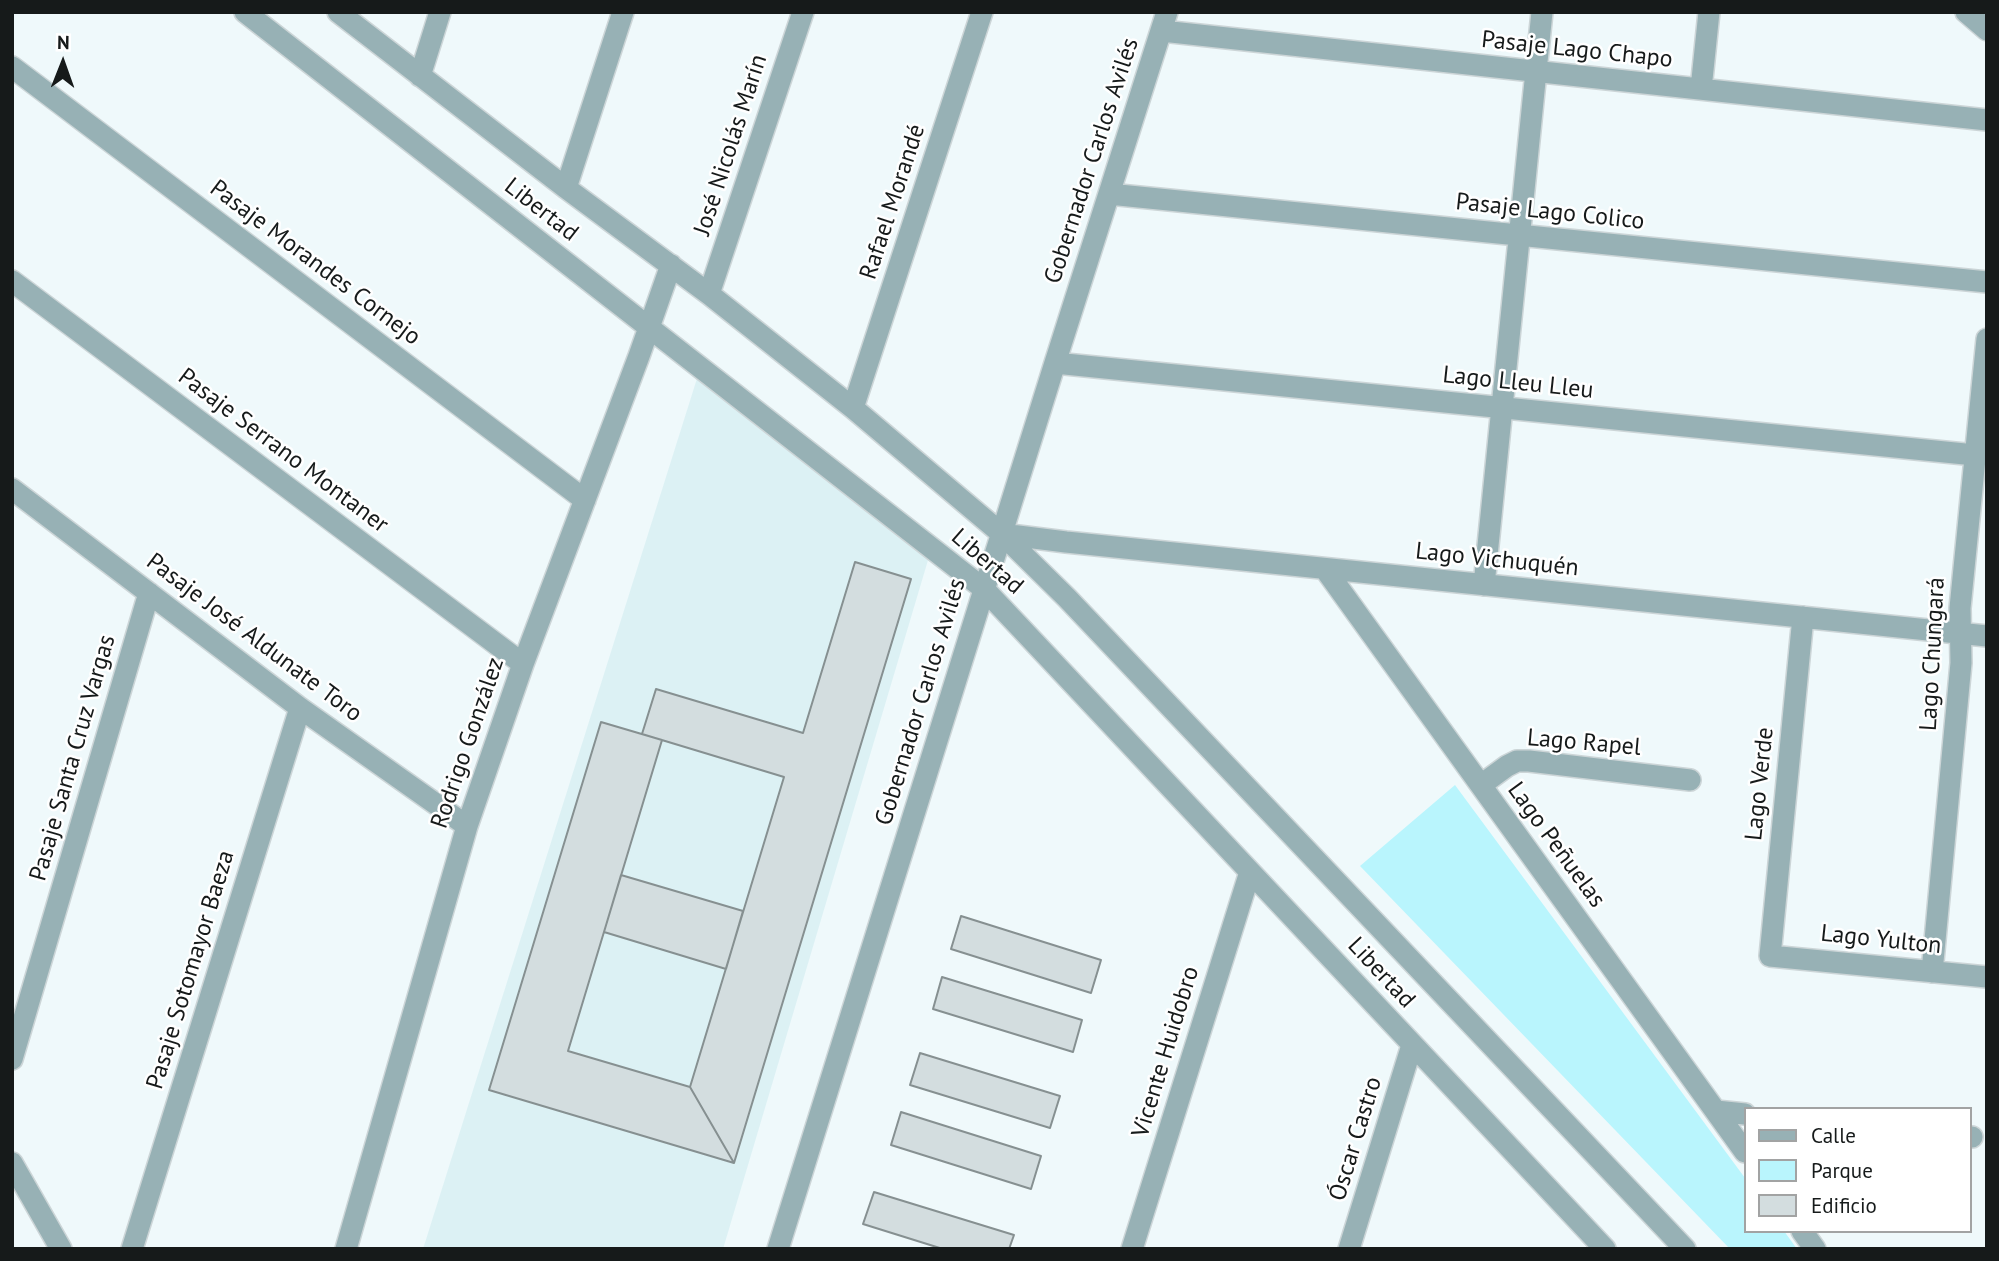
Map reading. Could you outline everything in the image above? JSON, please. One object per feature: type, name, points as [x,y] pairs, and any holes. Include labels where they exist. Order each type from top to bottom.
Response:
[{"type":"street","name":"Libertad","points":[[246,12],[984,589],[1605,1249]]},
{"type":"street","name":"Libertad","points":[[338,12],[566,188],[671,265],[853,408],[1002,534],[1067,598],[1685,1249]]},
{"type":"street","points":[[420,76],[440,12]]},
{"type":"street","points":[[566,188],[624,12]]},
{"type":"street","name":"José Nicolás Marín","points":[[709,295],[803,12]]},
{"type":"street","name":"Rafael Morandé","points":[[853,408],[982,12]]},
{"type":"street","points":[[1484,585],[1542,12]]},
{"type":"street","points":[[1701,89],[1709,12]]},
{"type":"street","points":[[1966,12],[1987,30]]},
{"type":"street","name":"Pasaje Lago Chapo","points":[[1164,22],[1536,72],[1987,120]]},
{"type":"street","name":"Gobernador Carlos Avilés","points":[[778,1249],[1164,22]]},
{"type":"street","name":"Pasaje Morandes Cornejo","points":[[12,67],[585,500]]},
{"type":"street","name":"Pasaje Lago Colico","points":[[1109,194],[1987,282]]},
{"type":"street","name":"Rodrigo González","points":[[346,1249],[467,826],[523,664],[671,265]]},
{"type":"street","name":"Pasaje Serrano Montaner","points":[[12,281],[523,664]]},
{"type":"street","name":"Lago Chungará","points":[[1932,972],[1961,663],[1960,608],[1987,339]]},
{"type":"street","name":"Lago Lleu Lleu","points":[[1055,363],[1975,455]]},
{"type":"street","name":"Pasaje José Aldunate Toro","points":[[12,489],[300,708],[467,826]]},
{"type":"street","name":"Lago Vichuquén","points":[[1002,534],[1987,636]]},
{"type":"street","name":"Lago Peñuelas","points":[[1325,569],[1744,1151]]},
{"type":"street","name":"Pasaje Santa Cruz Vargas","points":[[12,1059],[149,593]]},
{"type":"street","name":"Lago Verde","points":[[1770,956],[1802,617]]},
{"type":"street","name":"Pasaje Sotomayor Baeza","points":[[132,1249],[300,708]]},
{"type":"street","name":"Lago Rapel","points":[[1481,785],[1517,761],[1690,780]]},
{"type":"street","name":"Vicente Huidobro","points":[[1132,1249],[1250,872]]},
{"type":"street","name":"Lago Yulton","points":[[1770,956],[1987,977]]},
{"type":"street","name":"Óscar Castro","points":[[1349,1249],[1412,1045]]},
{"type":"street","points":[[1716,1111],[1744,1114]]},
{"type":"street","points":[[12,1163],[61,1249]]},
{"type":"street","points":[[1577,1249],[1584,1227]]},
{"type":"street","points":[[1803,1233],[1815,1249]]},
{"type":"shaded area","points":[[700,369],[934,540],[723,1249],[423,1249]]},
{"type":"green space","points":[[1455,785],[1744,1177],[1744,1233],[1785,1233],[1797,1249],[1730,1249],[1360,866]]},
{"type":"building","points":[[855,562],[911,579],[734,1163],[690,1087],[784,777],[642,734],[656,689],[803,733]]},
{"type":"building","points":[[601,722],[662,740],[568,1051],[690,1087],[734,1163],[489,1090]]},
{"type":"building","points":[[621,875],[743,911],[726,969],[604,932]]},
{"type":"building","points":[[961,916],[1101,960],[1091,993],[951,949]]},
{"type":"building","points":[[942,977],[1082,1020],[1073,1052],[933,1009]]},
{"type":"building","points":[[920,1053],[1060,1096],[1050,1128],[910,1085]]},
{"type":"building","points":[[901,1112],[1041,1156],[1031,1189],[891,1145]]},
{"type":"building","points":[[874,1192],[1014,1235],[1009,1249],[943,1249],[863,1224]]}]
